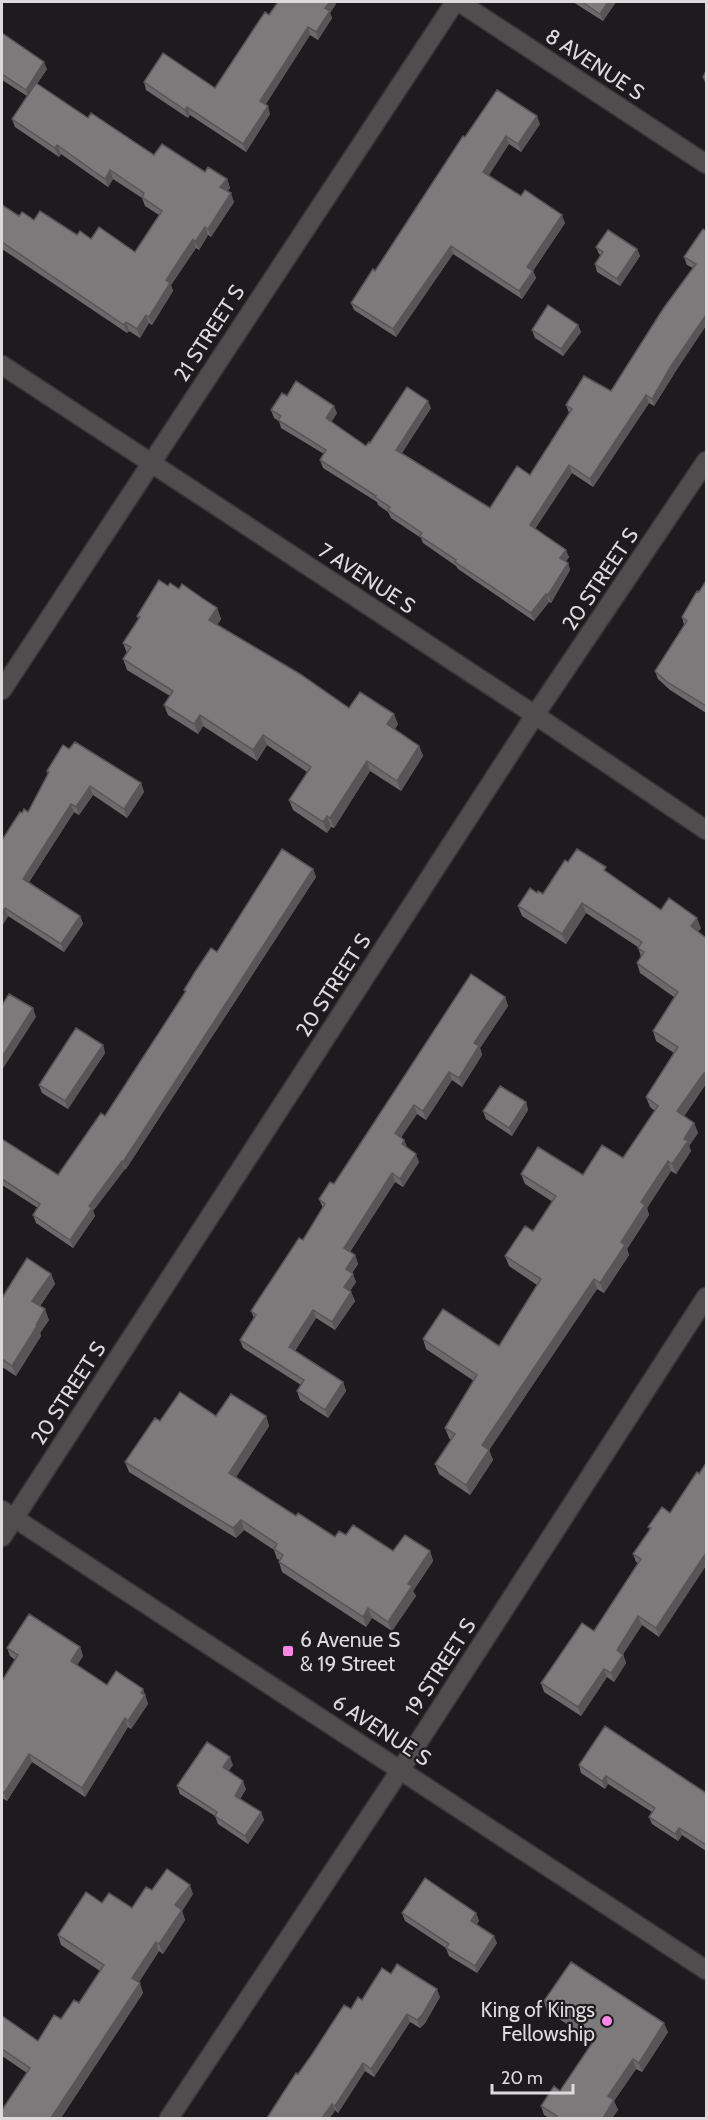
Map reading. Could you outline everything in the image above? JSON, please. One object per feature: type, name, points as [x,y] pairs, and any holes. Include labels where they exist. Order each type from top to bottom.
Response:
[{"type":"street","name":"8 AVENUE S","points":[[457,2],[706,164]]},
{"type":"street","name":"21 STREET S","points":[[2,690],[457,2]]},
{"type":"street","name":"7 AVENUE S","points":[[2,365],[706,830]]},
{"type":"street","name":"20 STREET S","points":[[2,1537],[8,1514],[535,715],[706,461]]},
{"type":"street","name":"19 STREET S","points":[[169,2118],[401,1769],[706,1297]]},
{"type":"street","name":"6 AVENUE S","points":[[8,1514],[706,1970]]},
{"type":"building","points":[[278,2],[330,2],[325,8],[330,11],[316,32],[308,27],[260,101],[268,106],[243,144],[187,107],[185,110],[144,82],[163,53],[215,88],[265,12],[269,15]]},
{"type":"building","points":[[582,2],[608,2],[600,14]]},
{"type":"building","points":[[2,33],[44,62],[26,90],[2,74]]},
{"type":"building","points":[[36,83],[88,118],[91,113],[154,155],[162,144],[205,172],[208,167],[227,179],[220,187],[231,193],[208,229],[205,227],[195,242],[193,239],[166,280],[170,283],[149,317],[146,315],[137,329],[126,322],[124,325],[2,242],[2,205],[19,216],[22,212],[34,220],[40,211],[77,235],[80,231],[91,239],[99,227],[135,252],[162,211],[142,197],[144,193],[110,170],[105,179],[57,145],[55,148],[12,119]]},
{"type":"building","points":[[497,90],[537,116],[518,144],[506,136],[483,172],[521,196],[525,190],[562,215],[527,267],[533,271],[519,291],[451,246],[393,329],[351,303],[373,269],[375,271],[463,136],[465,137]]},
{"type":"building","points":[[703,229],[706,231],[706,315],[671,366],[652,399],[646,395],[590,479],[569,465],[530,525],[566,550],[560,558],[568,563],[548,595],[546,594],[531,613],[420,536],[422,533],[388,510],[390,507],[376,496],[320,460],[326,450],[278,420],[281,416],[271,410],[282,393],[287,396],[296,381],[334,406],[326,418],[366,446],[407,387],[428,401],[396,450],[490,508],[517,466],[530,475],[572,409],[566,405],[584,376],[611,391],[663,309],[696,264],[684,257]]},
{"type":"building","points":[[608,230],[637,249],[617,279],[595,264],[603,252],[596,247]]},
{"type":"building","points":[[548,305],[578,325],[561,349],[532,330]]},
{"type":"building","points":[[159,580],[179,589],[182,584],[217,608],[209,620],[300,674],[349,708],[360,692],[394,714],[387,724],[419,746],[397,781],[367,761],[330,818],[327,816],[323,822],[289,800],[311,767],[263,735],[253,750],[200,715],[194,724],[164,705],[173,691],[123,659],[131,647],[123,643],[140,617],[137,616]]},
{"type":"building","points":[[706,581],[706,706],[667,682],[655,671],[687,621],[682,617],[697,591],[699,592]]},
{"type":"building","points":[[75,742],[141,783],[124,809],[90,786],[76,807],[71,804],[23,879],[80,916],[61,944],[5,908],[2,913],[2,840],[20,812],[22,813],[24,809],[28,812],[49,772],[47,771],[63,745],[69,749]]},
{"type":"building","points":[[282,849],[313,869],[123,1162],[89,1206],[92,1208],[70,1240],[33,1215],[40,1204],[2,1179],[2,1139],[58,1175],[101,1113],[105,1116],[186,991],[184,990],[195,972],[211,948],[217,952]]},
{"type":"building","points":[[577,849],[606,867],[604,870],[661,910],[669,898],[697,918],[691,926],[706,938],[706,1075],[704,1073],[677,1111],[694,1123],[684,1139],[688,1141],[672,1164],[668,1161],[641,1202],[645,1205],[621,1242],[625,1245],[600,1283],[594,1279],[482,1445],[489,1450],[466,1485],[435,1464],[455,1434],[445,1428],[477,1375],[423,1339],[443,1309],[499,1346],[541,1279],[505,1256],[525,1226],[533,1231],[556,1196],[521,1174],[538,1147],[583,1175],[602,1145],[623,1158],[658,1106],[646,1097],[678,1047],[653,1031],[678,992],[637,963],[644,952],[638,948],[642,942],[582,903],[562,934],[518,906],[530,888],[543,894],[565,860],[568,862]]},
{"type":"building","points":[[471,974],[505,997],[474,1043],[479,1046],[459,1078],[449,1072],[423,1111],[414,1105],[395,1133],[404,1140],[402,1144],[416,1154],[400,1179],[392,1173],[344,1248],[355,1255],[346,1269],[353,1274],[344,1287],[351,1292],[332,1322],[313,1310],[289,1347],[343,1382],[325,1410],[297,1391],[304,1380],[240,1340],[256,1315],[251,1311],[299,1238],[303,1240],[325,1204],[319,1199],[330,1182],[334,1184]]},
{"type":"building","points":[[9,994],[33,1008],[2,1057],[2,1005]]},
{"type":"building","points":[[76,1028],[103,1045],[65,1101],[39,1085]]},
{"type":"building","points":[[500,1086],[526,1102],[509,1128],[483,1111]]},
{"type":"building","points":[[27,1258],[51,1274],[32,1301],[45,1309],[12,1366],[2,1359],[2,1298]]},
{"type":"building","points":[[180,1392],[216,1416],[231,1394],[266,1416],[229,1473],[296,1516],[298,1513],[335,1537],[339,1531],[346,1535],[353,1525],[393,1551],[405,1535],[430,1551],[408,1584],[412,1586],[388,1622],[368,1608],[363,1617],[279,1562],[283,1555],[274,1549],[277,1544],[241,1520],[233,1528],[125,1462],[155,1418],[160,1421]]},
{"type":"building","points":[[706,1463],[706,1553],[656,1628],[638,1616],[617,1650],[623,1655],[611,1673],[604,1669],[578,1707],[541,1683],[582,1623],[594,1631],[641,1559],[633,1554],[651,1528],[648,1527],[662,1507],[670,1513],[697,1472],[699,1474]]},
{"type":"building","points":[[29,1614],[80,1647],[71,1661],[107,1685],[116,1671],[143,1689],[141,1693],[145,1695],[128,1721],[125,1718],[82,1788],[29,1754],[4,1793],[2,1791],[2,1681],[18,1655],[7,1648]]},
{"type":"building","points":[[605,1726],[706,1793],[706,1845],[679,1828],[675,1834],[649,1817],[655,1808],[606,1776],[602,1781],[579,1765]]},
{"type":"building","points":[[207,1742],[230,1757],[223,1767],[243,1781],[235,1796],[261,1812],[245,1836],[215,1816],[217,1812],[177,1786]]},
{"type":"building","points":[[167,1869],[190,1885],[175,1905],[182,1910],[159,1944],[156,1942],[132,1978],[140,1983],[51,2118],[2,2118],[2,2110],[30,2068],[2,2049],[2,2016],[38,2041],[54,2015],[61,2019],[74,2000],[79,2003],[104,1965],[58,1935],[86,1892],[102,1903],[109,1893],[132,1908],[146,1887],[152,1890]]},
{"type":"building","points":[[425,1878],[476,1913],[471,1921],[494,1936],[475,1966],[446,1948],[449,1944],[402,1913]]},
{"type":"building","points":[[571,1962],[664,2023],[639,2063],[633,2059],[608,2096],[614,2100],[603,2118],[556,2118],[557,2116],[541,2106],[554,2086],[560,2091],[597,2036],[544,2001]]},
{"type":"building","points":[[397,1964],[437,1989],[422,2015],[417,2020],[407,2014],[371,2069],[363,2063],[335,2106],[332,2104],[322,2118],[267,2118],[344,2005],[351,2009],[358,1997],[362,2000],[382,1968],[391,1974]]},
{"type":"place","name":"6 Avenue S & 19 Street","points":[[288,1651]]},
{"type":"place","name":"King of Kings Fellowship","points":[[607,2021]]}]
